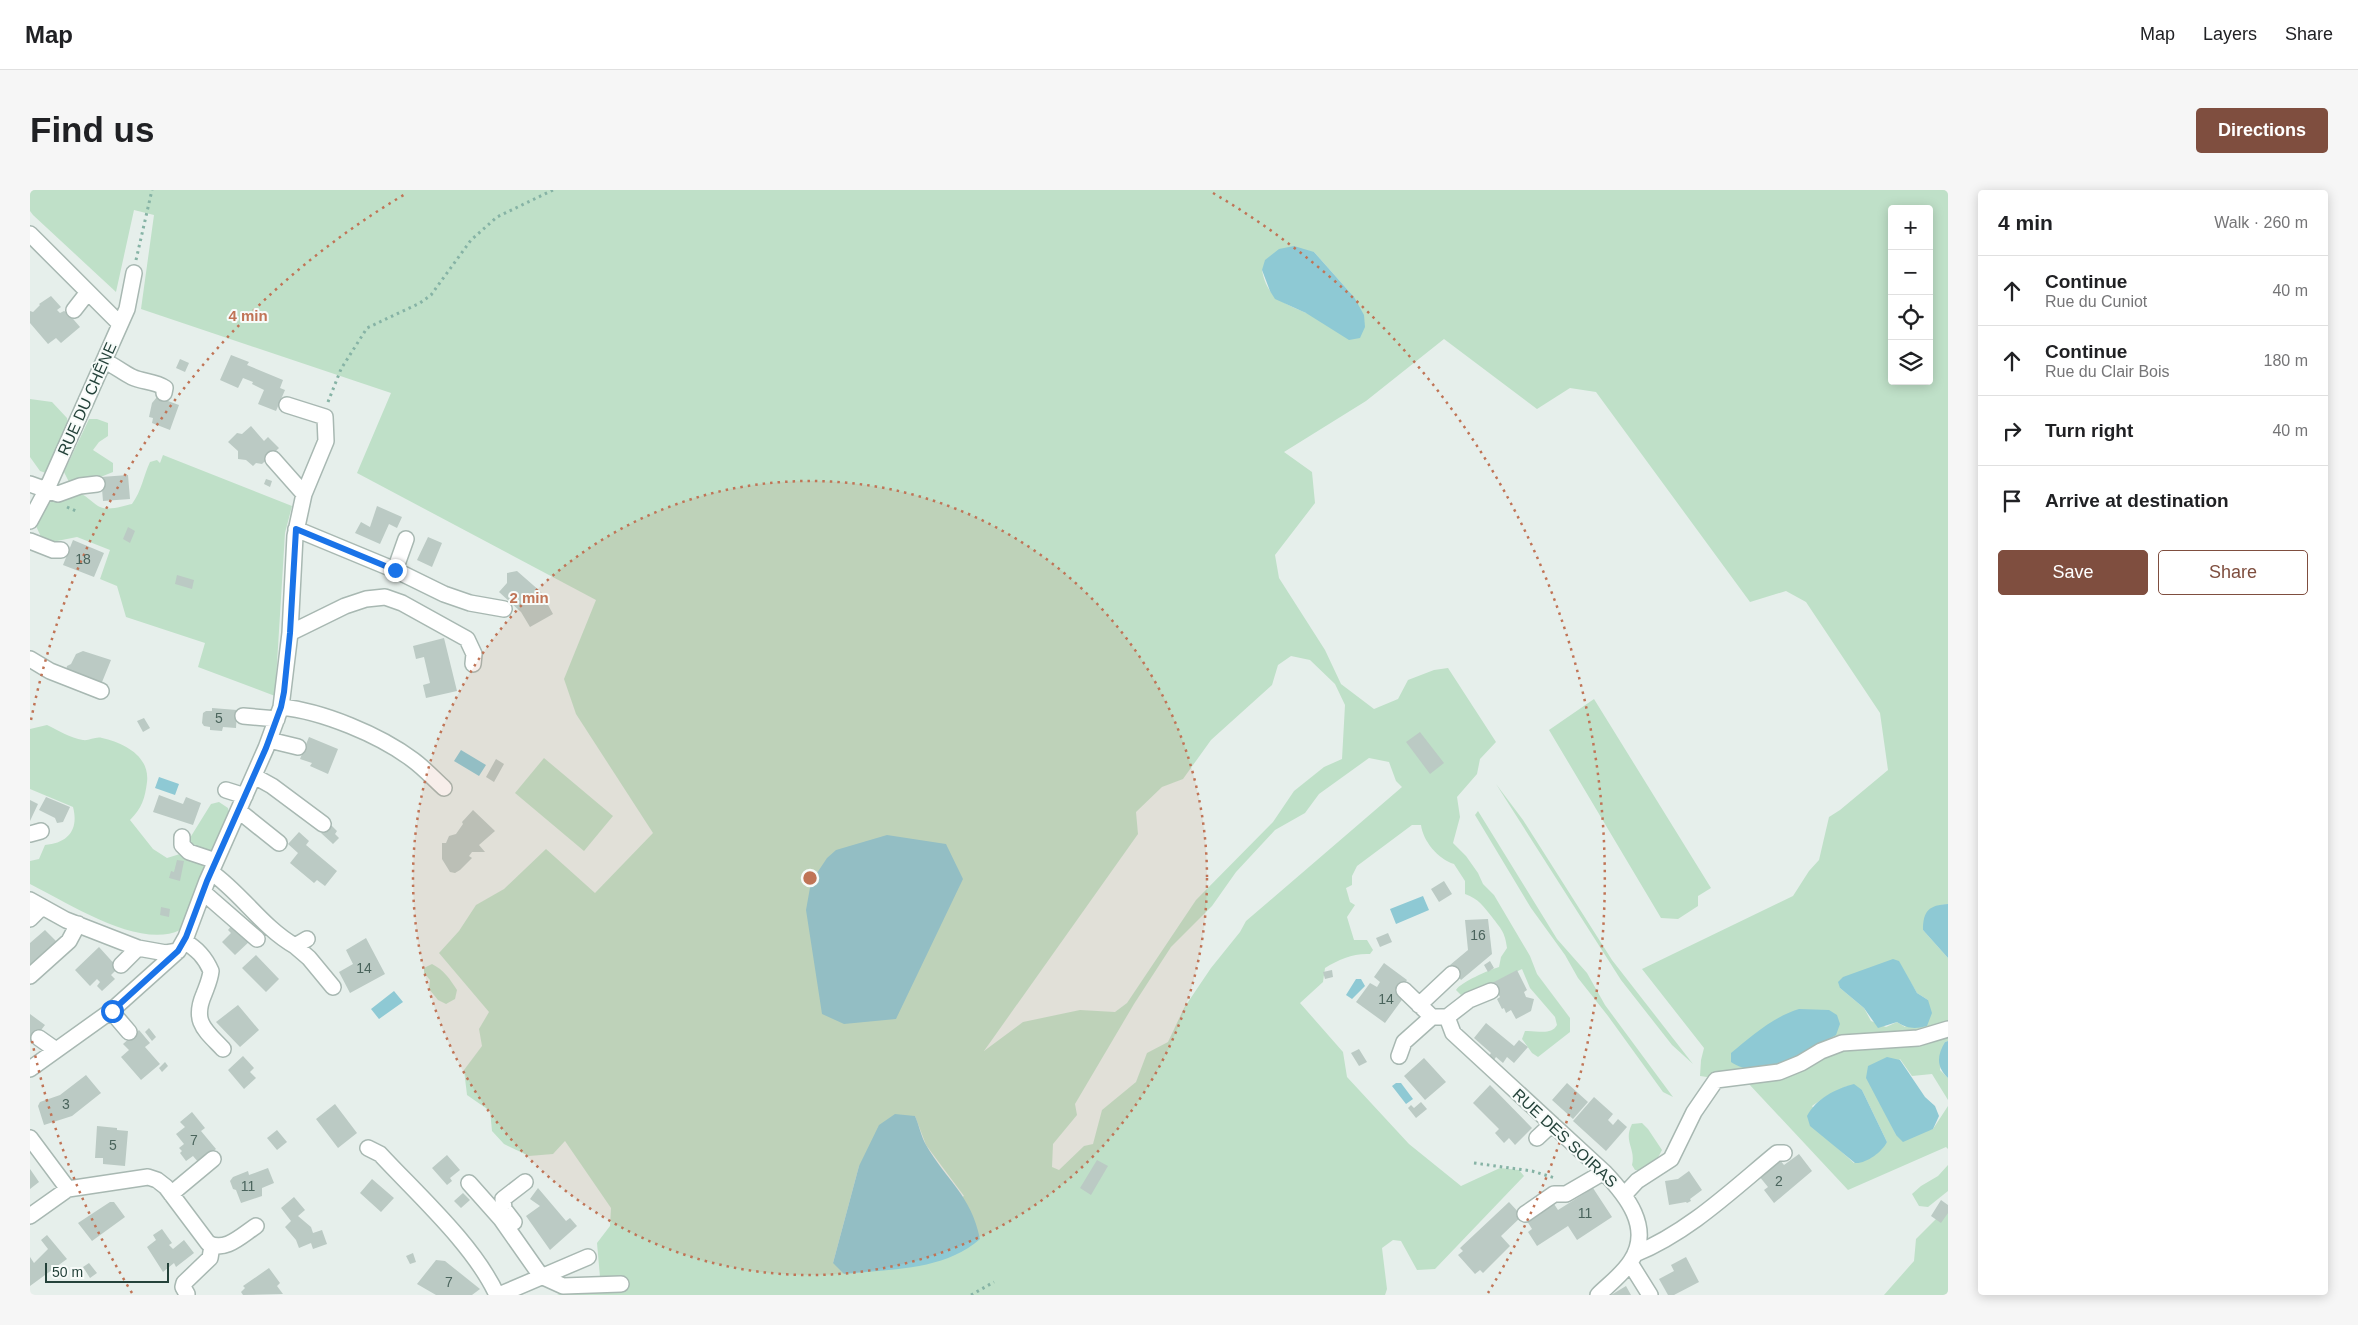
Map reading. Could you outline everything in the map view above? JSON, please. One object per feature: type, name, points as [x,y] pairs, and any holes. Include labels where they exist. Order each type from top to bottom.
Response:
[{"type":"street","points":[[32,238],[120,324]]},
{"type":"street","name":"RUE DU CHÊNE","points":[[31,519],[46,491],[120,324],[126,309],[134,273]]},
{"type":"street","points":[[74,310],[88,292]]},
{"type":"street","points":[[104,360],[132,377],[160,384],[165,388],[164,393]]},
{"type":"street","points":[[30,1070],[112,1011],[181,946],[213,867],[269,740],[279,713],[290,633],[296,529],[304,494],[326,441],[324,418],[287,406]]},
{"type":"street","points":[[273,459],[304,494]]},
{"type":"street","points":[[30,484],[58,494],[80,486],[97,484]]},
{"type":"street","points":[[296,529],[395,570],[444,594],[470,603],[504,609]]},
{"type":"street","points":[[395,570],[406,539]]},
{"type":"street","points":[[30,541],[53,550],[60,550]]},
{"type":"street","points":[[290,633],[345,606],[366,599],[385,598],[402,603],[467,640],[474,654],[472,664]]},
{"type":"street","points":[[30,659],[50,671],[101,691]]},
{"type":"street","points":[[242,716],[304,710],[325,716],[381,742],[412,759],[444,788]]},
{"type":"street","points":[[269,740],[298,747]]},
{"type":"street","points":[[254,776],[272,786],[323,824]]},
{"type":"street","points":[[226,790],[245,796]]},
{"type":"street","points":[[239,811],[279,843]]},
{"type":"street","points":[[182,837],[182,845],[189,852],[213,867],[279,937],[301,942],[310,958],[333,987]]},
{"type":"street","points":[[203,892],[256,939]]},
{"type":"street","points":[[30,919],[36,904],[78,924],[138,948],[166,953],[181,946],[198,951],[206,960],[211,972],[199,1008],[199,1021],[202,1028],[223,1049]]},
{"type":"street","points":[[30,976],[69,941],[78,924]]},
{"type":"street","points":[[122,965],[138,948]]},
{"type":"street","points":[[1419,1005],[1452,974]]},
{"type":"street","points":[[1404,990],[1419,1005],[1439,1017]]},
{"type":"street","points":[[1399,1056],[1404,1042],[1439,1017],[1469,1000],[1491,991]]},
{"type":"street","points":[[112,1011],[129,1032]]},
{"type":"street","name":"RUE DES SOIRAS","points":[[1439,1017],[1452,1033],[1604,1172],[1625,1194],[1633,1209],[1639,1235],[1633,1259]]},
{"type":"street","points":[[1625,1194],[1637,1181],[1671,1159],[1694,1112],[1716,1080],[1778,1072],[1842,1043],[1918,1038],[1948,1029]]},
{"type":"street","points":[[39,1038],[56,1050]]},
{"type":"street","points":[[1537,1138],[1552,1124]]},
{"type":"street","points":[[30,1138],[68,1189]]},
{"type":"street","points":[[368,1148],[380,1154],[474,1255],[489,1277],[498,1295],[588,1257]]},
{"type":"street","points":[[1598,1295],[1633,1259],[1656,1245],[1703,1206],[1736,1189],[1777,1153],[1784,1153]]},
{"type":"street","points":[[171,1194],[213,1159]]},
{"type":"street","points":[[1526,1214],[1554,1194],[1566,1194],[1604,1172]]},
{"type":"street","points":[[30,1216],[68,1189],[148,1177],[157,1180],[171,1194],[212,1246],[226,1246],[256,1226]]},
{"type":"street","points":[[469,1182],[501,1219],[541,1276],[563,1286],[621,1284]]},
{"type":"street","points":[[525,1182],[503,1199],[504,1209],[530,1242],[539,1258],[541,1276]]},
{"type":"street","points":[[188,1294],[183,1287],[184,1283],[210,1258],[212,1246]]},
{"type":"street","points":[[1633,1259],[1650,1295]]},
{"type":"path","points":[[134,273],[152,190]]},
{"type":"path","points":[[324,418],[328,400],[341,369],[367,328],[420,304],[431,295],[471,240],[496,217],[552,190]]},
{"type":"path","points":[[1474,1163],[1532,1171],[1579,1187]]},
{"type":"path","points":[[971,1295],[994,1282]]},
{"type":"green space","points":[[30,190],[1948,190],[1948,904],[1941,905],[1923,930],[1948,958],[1948,1041],[1945,1042],[1940,1070],[1948,1078],[1948,1100],[1932,1074],[1912,1076],[1900,1059],[1877,1096],[1896,1135],[1933,1129],[1948,1106],[1948,1149],[1946,1147],[1848,1190],[1748,1083],[1720,1072],[1707,1077],[1700,1076],[1704,1048],[1642,969],[1793,896],[1809,871],[1819,860],[1829,817],[1888,770],[1880,713],[1806,602],[1786,591],[1750,602],[1596,392],[1570,388],[1537,409],[1444,339],[1366,401],[1284,452],[1312,472],[1315,503],[1275,555],[1279,578],[1325,650],[1341,684],[1374,709],[1398,699],[1408,680],[1434,670],[1448,668],[1496,742],[1480,759],[1477,774],[1457,797],[1460,817],[1453,843],[1466,856],[1483,884],[1494,895],[1530,956],[1537,974],[1570,1018],[1570,1032],[1538,1057],[1532,1053],[1522,1039],[1525,1031],[1547,1031],[1557,1025],[1555,1017],[1530,988],[1522,969],[1489,985],[1461,995],[1456,990],[1482,973],[1499,967],[1501,957],[1507,948],[1506,943],[1504,934],[1483,906],[1474,898],[1465,894],[1465,881],[1454,864],[1442,858],[1432,849],[1422,831],[1421,825],[1412,825],[1357,866],[1352,876],[1352,885],[1346,888],[1350,902],[1355,905],[1347,917],[1354,940],[1367,940],[1373,950],[1370,954],[1358,954],[1347,957],[1325,968],[1323,982],[1300,1003],[1343,1052],[1347,1077],[1409,1144],[1461,1186],[1500,1168],[1519,1170],[1524,1176],[1435,1269],[1417,1270],[1401,1241],[1393,1240],[1382,1248],[1387,1289],[1385,1295],[557,1295],[600,1277],[597,1243],[610,1226],[611,1208],[565,1141],[553,1154],[529,1156],[504,1144],[492,1131],[490,1111],[467,1095],[464,1070],[482,1046],[479,1029],[489,1012],[439,953],[459,931],[476,905],[504,889],[546,849],[595,893],[653,833],[576,714],[564,679],[596,600],[357,473],[391,393],[141,309],[154,215],[134,210],[116,292],[30,211]],"holes":[[[1314,252],[1354,297],[1306,313],[1277,298],[1268,287],[1262,270]],[[1291,656],[1310,660],[1335,684],[1345,705],[1342,759],[1324,767],[1294,791],[1273,822],[1196,900],[1127,1003],[1115,1012],[1080,1010],[1023,1022],[984,1051],[1138,834],[1136,812],[1162,787],[1183,779],[1211,740],[1272,685],[1278,665]],[[1369,758],[1389,762],[1396,781],[1402,787],[1246,921],[1184,1008],[1168,1042],[1147,1053],[1136,1082],[1102,1110],[1093,1144],[1084,1146],[1059,1170],[1052,1167],[1053,1144],[1077,1115],[1075,1104],[1134,1004],[1171,947],[1212,906],[1236,872],[1275,830],[1305,813],[1319,794]],[[1911,983],[1917,993],[1928,1000],[1905,1027],[1897,1022],[1886,1027],[1871,1021],[1864,1008],[1840,988]],[[1814,1010],[1829,1010],[1731,1053]],[[1847,1086],[1862,1090],[1887,1142],[1854,1163],[1833,1144],[1812,1106]],[[915,1116],[926,1145],[964,1196],[833,1263],[859,1166]]]},
{"type":"green space","points":[[30,399],[52,402],[67,418],[68,424],[46,473],[40,471],[30,457]]},
{"type":"green space","points":[[89,419],[97,419],[108,423],[108,436],[99,442],[93,450],[113,463],[113,472],[98,478],[69,482],[64,472]]},
{"type":"green space","points":[[163,455],[292,506],[285,533],[275,696],[198,667],[205,643],[126,617],[117,586],[100,579],[110,550],[77,537],[52,542],[42,539],[36,526],[48,503],[80,493],[104,508],[116,508],[132,504],[138,494],[150,462],[157,460],[160,463]]},
{"type":"green space","points":[[1594,699],[1711,888],[1698,896],[1698,906],[1678,919],[1661,918],[1549,730]]},
{"type":"green space","points":[[47,725],[78,739],[100,738],[119,743],[140,758],[147,773],[147,782],[140,807],[130,820],[153,849],[167,858],[180,854],[211,804],[219,802],[228,808],[230,818],[204,867],[180,930],[164,935],[145,934],[125,929],[104,922],[30,884],[30,861],[39,859],[45,845],[53,844],[66,838],[73,829],[74,822],[73,807],[30,789],[30,729]]},
{"type":"green space","points":[[544,758],[613,816],[584,851],[515,793]]},
{"type":"green space","points":[[1496,784],[1523,820],[1612,960],[1693,1064],[1672,1045],[1621,980]]},
{"type":"green space","points":[[1478,811],[1557,939],[1587,973],[1605,1005],[1673,1097],[1663,1092],[1578,978],[1565,955],[1531,908],[1475,815]]},
{"type":"green space","points":[[432,964],[443,972],[457,990],[455,999],[446,1004],[438,1000],[429,989],[430,980],[424,973],[424,968]]},
{"type":"green space","points":[[1642,1123],[1662,1150],[1652,1165],[1644,1169],[1635,1170],[1632,1165],[1633,1159],[1629,1136],[1632,1124]]},
{"type":"green space","points":[[1948,1165],[1948,1191],[1928,1207],[1919,1206],[1912,1194],[1938,1176]]},
{"type":"green space","points":[[1948,1207],[1948,1295],[1884,1295],[1914,1261],[1916,1239]]},
{"type":"water","points":[[1294,246],[1314,252],[1354,297],[1364,315],[1365,327],[1360,338],[1349,340],[1306,313],[1275,299],[1262,270],[1265,260],[1279,249]]},
{"type":"water","points":[[461,750],[486,765],[479,776],[454,761]]},
{"type":"water","points":[[159,777],[179,784],[175,795],[155,788]]},
{"type":"water","points":[[887,835],[946,844],[963,879],[896,1019],[844,1024],[822,1014],[806,910],[811,882],[827,858],[836,850]]},
{"type":"water","points":[[1423,896],[1429,910],[1396,924],[1390,909]]},
{"type":"water","points":[[1948,904],[1948,958],[1923,930],[1923,923],[1928,910],[1936,906]]},
{"type":"water","points":[[1893,959],[1899,961],[1917,993],[1928,1000],[1932,1013],[1927,1026],[1912,1028],[1897,1022],[1878,1028],[1864,1008],[1840,988],[1838,982],[1843,977]]},
{"type":"water","points":[[1356,979],[1361,979],[1365,986],[1352,999],[1346,995]]},
{"type":"water","points":[[394,991],[403,1002],[379,1019],[371,1009]]},
{"type":"water","points":[[1799,1009],[1829,1010],[1837,1015],[1840,1024],[1836,1035],[1785,1063],[1770,1067],[1757,1069],[1743,1068],[1731,1062],[1731,1053],[1755,1034],[1780,1017]]},
{"type":"water","points":[[1948,1041],[1948,1078],[1941,1069],[1939,1056],[1945,1042]]},
{"type":"water","points":[[1887,1057],[1900,1060],[1925,1097],[1935,1106],[1939,1116],[1933,1129],[1903,1142],[1896,1135],[1866,1078],[1868,1066]]},
{"type":"water","points":[[1396,1083],[1401,1083],[1413,1099],[1406,1104],[1392,1086]]},
{"type":"water","points":[[1854,1084],[1862,1090],[1887,1142],[1873,1157],[1859,1163],[1855,1163],[1810,1126],[1807,1116],[1821,1100],[1840,1089]]},
{"type":"water","points":[[895,1114],[915,1116],[926,1145],[958,1189],[971,1211],[980,1239],[966,1249],[933,1263],[915,1267],[844,1274],[833,1263],[859,1166],[879,1125]]},
{"type":"building","points":[[51,296],[61,307],[57,310],[60,313],[64,311],[68,313],[80,327],[61,343],[56,338],[48,344],[30,323],[30,311],[33,312],[39,304]]},
{"type":"building","points":[[231,355],[249,362],[247,365],[283,380],[280,388],[285,390],[276,411],[258,404],[264,390],[252,384],[253,382],[243,378],[238,388],[220,380]]},
{"type":"building","points":[[180,359],[189,363],[185,372],[176,368]]},
{"type":"building","points":[[157,397],[179,405],[170,430],[152,423],[153,418],[149,417],[152,403]]},
{"type":"building","points":[[251,426],[264,441],[268,437],[279,448],[262,464],[256,463],[253,466],[246,460],[238,459],[238,451],[228,442],[237,433],[242,434]]},
{"type":"building","points":[[128,475],[130,499],[103,501],[101,477]]},
{"type":"building","points":[[266,479],[272,481],[270,487],[264,484]]},
{"type":"building","points":[[377,506],[402,517],[397,528],[389,524],[380,544],[355,533],[361,522],[370,527]]},
{"type":"building","points":[[128,527],[135,531],[130,543],[123,539]]},
{"type":"building","points":[[428,537],[442,543],[432,567],[417,560]]},
{"type":"building","points":[[73,540],[104,553],[94,577],[63,565]]},
{"type":"building","points":[[517,571],[541,592],[553,614],[530,627],[521,612],[499,592],[507,583],[507,573]]},
{"type":"building","points":[[177,575],[194,580],[192,589],[175,584]]},
{"type":"building","points":[[444,638],[457,691],[426,698],[423,685],[430,683],[424,657],[416,659],[413,646]]},
{"type":"building","points":[[83,651],[111,660],[100,687],[66,670],[76,654]]},
{"type":"building","points":[[212,708],[237,710],[236,728],[223,727],[222,731],[210,730],[210,727],[204,726],[202,723],[203,713],[212,711]]},
{"type":"building","points":[[144,718],[150,728],[143,732],[137,721]]},
{"type":"building","points":[[1420,732],[1444,763],[1430,774],[1406,742]]},
{"type":"building","points":[[309,737],[338,749],[328,774],[310,766],[312,763],[300,759]]},
{"type":"building","points":[[496,759],[504,764],[494,782],[486,777]]},
{"type":"building","points":[[159,795],[183,804],[186,797],[201,803],[193,825],[153,812]]},
{"type":"building","points":[[46,797],[70,807],[63,822],[57,823],[55,818],[39,810]]},
{"type":"building","points":[[30,800],[38,804],[30,821]]},
{"type":"building","points":[[473,810],[495,831],[479,845],[485,852],[472,852],[469,856],[472,858],[460,870],[455,873],[450,872],[442,859],[442,843],[446,843],[449,836],[456,834],[463,824],[462,822]]},
{"type":"building","points":[[330,824],[337,831],[335,834],[339,838],[333,844],[321,833]]},
{"type":"building","points":[[299,832],[309,841],[306,845],[337,871],[325,886],[317,880],[314,883],[290,863],[298,853],[288,844]]},
{"type":"building","points":[[177,860],[184,861],[180,881],[169,878],[171,871],[174,872]]},
{"type":"building","points":[[1444,881],[1452,894],[1439,902],[1431,889]]},
{"type":"building","points":[[161,907],[170,909],[169,917],[160,915]]},
{"type":"building","points":[[1488,919],[1492,954],[1461,980],[1450,965],[1468,950],[1465,920]]},
{"type":"building","points":[[233,924],[252,939],[235,955],[222,942],[231,933],[228,930]]},
{"type":"building","points":[[45,930],[59,944],[30,967],[30,943]]},
{"type":"building","points":[[1388,933],[1392,942],[1380,947],[1376,938]]},
{"type":"building","points":[[366,938],[385,974],[350,993],[339,972],[353,964],[346,950]]},
{"type":"building","points":[[99,947],[118,968],[111,975],[115,979],[102,991],[97,986],[100,982],[97,979],[90,986],[75,970]]},
{"type":"building","points":[[256,955],[279,979],[266,992],[242,968]]},
{"type":"building","points":[[1490,961],[1494,968],[1488,972],[1484,965]]},
{"type":"building","points":[[1384,963],[1407,980],[1398,993],[1404,997],[1385,1023],[1356,1002],[1370,983],[1377,987],[1380,982],[1374,977]]},
{"type":"building","points":[[1332,970],[1333,977],[1325,979],[1323,972]]},
{"type":"building","points":[[1517,970],[1527,990],[1524,992],[1526,997],[1534,999],[1531,1011],[1516,1019],[1511,1010],[1506,1013],[1504,1008],[1502,1009],[1497,999],[1500,997],[1492,983]]},
{"type":"building","points":[[238,1005],[259,1030],[240,1047],[216,1022]]},
{"type":"building","points":[[30,1014],[45,1025],[31,1043],[30,1042]]},
{"type":"building","points":[[1486,1023],[1514,1046],[1519,1040],[1528,1047],[1514,1063],[1507,1057],[1503,1063],[1496,1057],[1494,1060],[1489,1056],[1491,1053],[1474,1038]]},
{"type":"building","points":[[149,1028],[156,1037],[152,1041],[145,1032]]},
{"type":"building","points":[[139,1030],[150,1043],[145,1047],[160,1064],[141,1080],[121,1057],[129,1050],[123,1044]]},
{"type":"building","points":[[1359,1049],[1367,1062],[1359,1066],[1351,1053]]},
{"type":"building","points":[[243,1056],[254,1068],[250,1072],[256,1078],[244,1089],[228,1070]]},
{"type":"building","points":[[1424,1058],[1446,1082],[1425,1100],[1404,1076]]},
{"type":"building","points":[[165,1062],[168,1066],[162,1072],[159,1068]]},
{"type":"building","points":[[86,1075],[101,1093],[72,1116],[44,1125],[38,1106],[40,1102],[60,1095]]},
{"type":"building","points":[[1567,1083],[1588,1102],[1573,1119],[1552,1100]]},
{"type":"building","points":[[1490,1085],[1532,1128],[1515,1145],[1509,1138],[1504,1143],[1495,1133],[1499,1129],[1473,1103]]},
{"type":"building","points":[[1594,1097],[1613,1114],[1608,1120],[1613,1125],[1618,1119],[1627,1127],[1606,1151],[1573,1121]]},
{"type":"building","points":[[1421,1102],[1427,1109],[1416,1118],[1408,1108],[1411,1105],[1414,1108]]},
{"type":"building","points":[[335,1104],[357,1133],[338,1148],[316,1119]]},
{"type":"building","points":[[192,1112],[205,1128],[201,1131],[216,1149],[199,1163],[193,1156],[186,1161],[179,1148],[184,1144],[176,1134],[185,1127],[180,1122]]},
{"type":"building","points":[[97,1126],[128,1131],[125,1166],[103,1164],[103,1158],[95,1158]]},
{"type":"building","points":[[277,1130],[287,1142],[277,1150],[267,1138]]},
{"type":"building","points":[[1799,1154],[1812,1171],[1774,1203],[1764,1190],[1768,1187],[1759,1176],[1780,1160],[1784,1165]]},
{"type":"building","points":[[447,1155],[460,1170],[450,1178],[452,1181],[447,1185],[432,1168]]},
{"type":"building","points":[[1097,1160],[1108,1166],[1091,1195],[1080,1188]]},
{"type":"building","points":[[268,1168],[274,1183],[262,1188],[262,1196],[241,1203],[230,1181],[233,1177],[248,1171],[249,1175]]},
{"type":"building","points":[[30,1169],[39,1182],[30,1189]]},
{"type":"building","points":[[1689,1171],[1702,1190],[1687,1203],[1669,1205],[1665,1181],[1678,1179]]},
{"type":"building","points":[[372,1179],[394,1198],[381,1212],[360,1193]]},
{"type":"building","points":[[538,1188],[566,1221],[570,1218],[577,1226],[550,1250],[526,1216],[540,1206],[530,1199]]},
{"type":"building","points":[[1593,1188],[1612,1217],[1577,1240],[1568,1226],[1537,1246],[1528,1232],[1532,1229],[1527,1221],[1554,1204],[1558,1210]]},
{"type":"building","points":[[463,1193],[470,1200],[461,1208],[454,1201]]},
{"type":"building","points":[[294,1197],[305,1210],[298,1216],[311,1227],[313,1233],[322,1230],[327,1244],[313,1249],[311,1243],[299,1248],[296,1240],[285,1227],[291,1221],[281,1208]]},
{"type":"building","points":[[1941,1200],[1948,1205],[1948,1213],[1941,1223],[1931,1216]]},
{"type":"building","points":[[110,1202],[114,1202],[125,1217],[92,1241],[78,1223]]},
{"type":"building","points":[[1509,1202],[1522,1216],[1501,1236],[1510,1246],[1483,1273],[1480,1270],[1475,1274],[1458,1255],[1463,1251],[1460,1248]]},
{"type":"building","points":[[162,1229],[172,1243],[169,1245],[173,1249],[184,1240],[194,1253],[176,1267],[174,1263],[163,1272],[147,1247],[156,1240],[153,1235]]},
{"type":"building","points":[[47,1235],[67,1259],[30,1286],[30,1257],[34,1263],[48,1249],[41,1240]]},
{"type":"building","points":[[413,1253],[416,1262],[410,1264],[406,1256]]},
{"type":"building","points":[[1686,1257],[1699,1282],[1674,1295],[1668,1295],[1659,1279],[1674,1271],[1671,1265]]},
{"type":"building","points":[[436,1260],[445,1261],[480,1289],[472,1295],[436,1295],[417,1284]]},
{"type":"building","points":[[89,1263],[97,1273],[90,1278],[83,1267]]},
{"type":"building","points":[[269,1268],[280,1283],[277,1286],[283,1294],[243,1295],[241,1292],[245,1288],[243,1286]]},
{"type":"building","points":[[1626,1286],[1631,1295],[1611,1295]]},
{"type":"route","points":[[112,1011],[154,975],[178,951],[184,941],[207,881],[266,748],[281,707],[284,692],[290,633],[296,529],[312,534],[395,570]]}]
